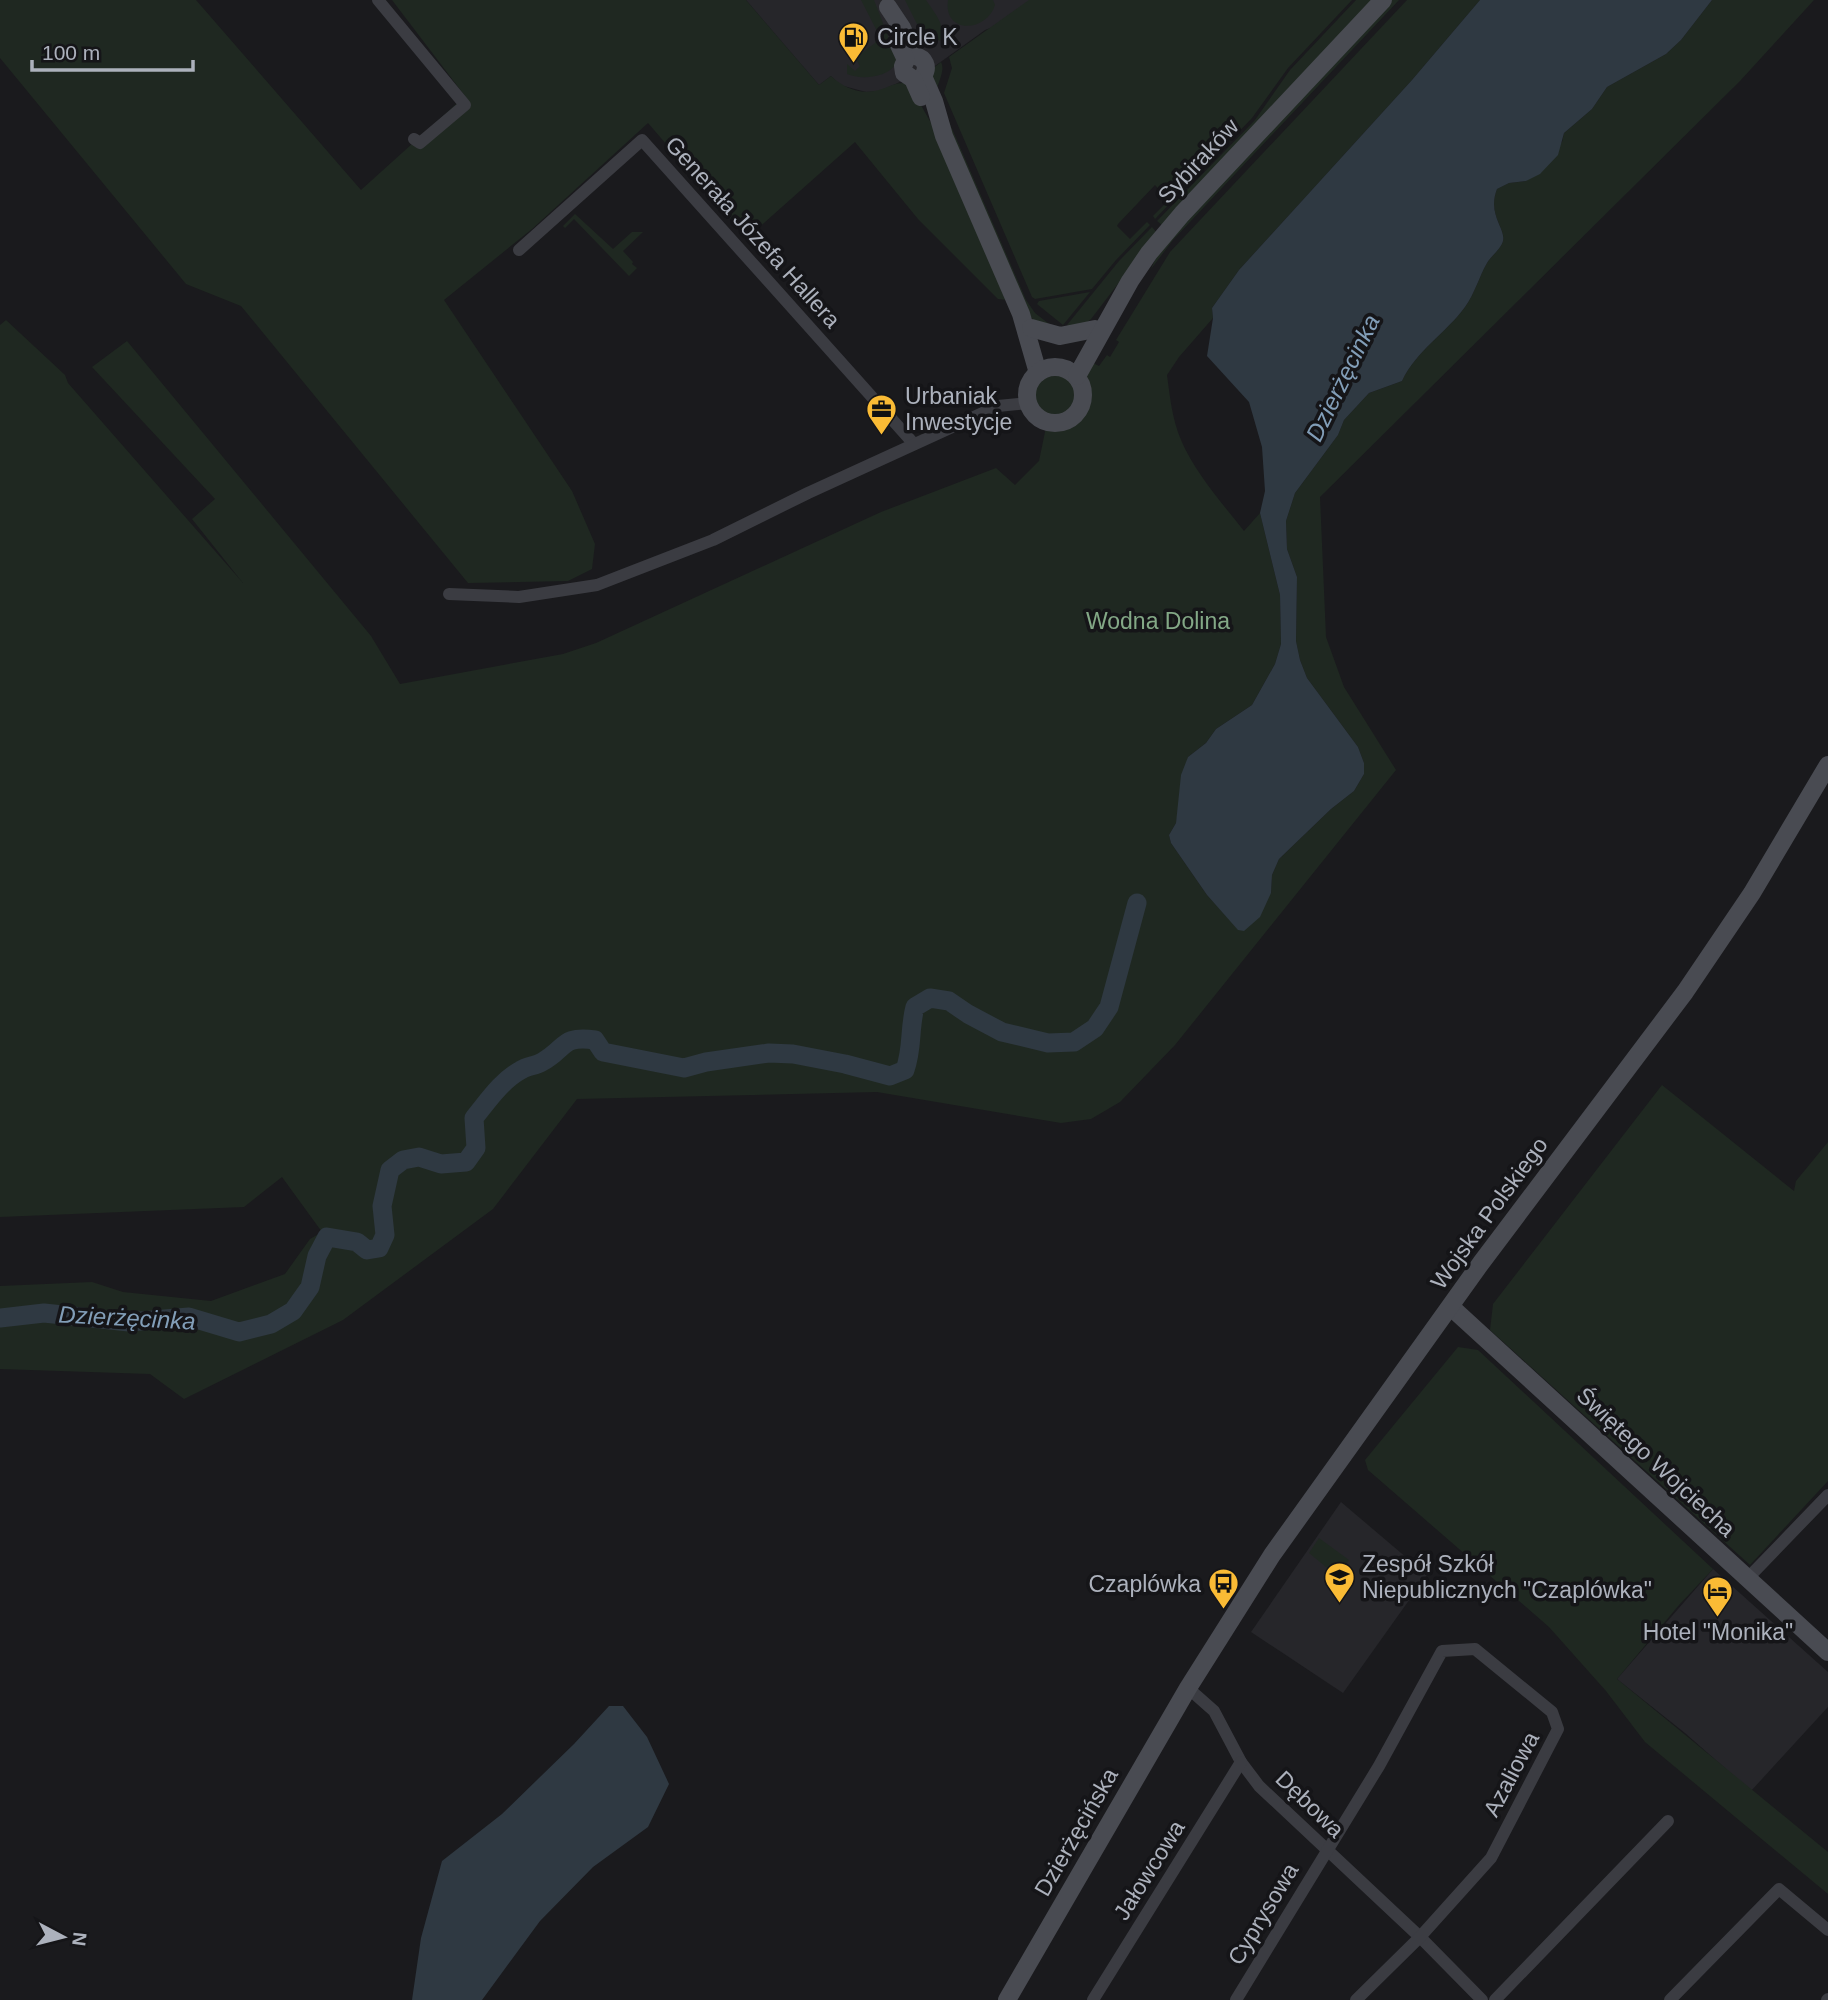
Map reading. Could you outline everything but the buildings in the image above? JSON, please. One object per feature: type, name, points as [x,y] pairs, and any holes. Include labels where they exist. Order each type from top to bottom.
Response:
[{"type":"street","points":[[378,0],[465,106],[420,143],[414,139]]},
{"type":"street","name":"Sybiraków","points":[[1057,371],[1182,215],[1382,0]]},
{"type":"street","points":[[887,4],[894,31],[910,58],[903,66],[904,73],[918,78],[934,100],[944,136],[1026,321],[1057,371],[1083,388],[1083,401],[1078,413],[1067,421],[1046,422],[1035,415],[1028,403],[1028,390],[1057,371],[1095,329],[1130,281]]},
{"type":"street","name":"Generała Józefa Hallera","points":[[519,250],[642,140],[914,444]]},
{"type":"street","points":[[1026,321],[1060,336],[1095,329]]},
{"type":"street","points":[[449,594],[519,597],[597,585],[713,540],[808,493],[998,406],[1028,403]]},
{"type":"street","name":"Wojska Polskiego","points":[[1188,1688],[1272,1555],[1481,1263],[1685,992],[1752,893],[1828,765]]},
{"type":"street","name":"Świętego Wojciecha","points":[[1451,1307],[1828,1652]]},
{"type":"street","points":[[1747,1579],[1828,1495]]},
{"type":"street","name":"Azaliowa","points":[[1327,1849],[1380,1766],[1442,1651],[1475,1649],[1552,1712],[1558,1729],[1491,1858],[1420,1937]]},
{"type":"street","name":"Dębowa","points":[[1188,1688],[1214,1711],[1241,1762],[1259,1786],[1420,1937],[1482,2000]]},
{"type":"street","name":"Dzierżęcińska","points":[[1007,2000],[1188,1688]]},
{"type":"street","name":"Jałowcowa","points":[[1093,2000],[1241,1762]]},
{"type":"street","points":[[1495,2000],[1668,1821]]},
{"type":"street","name":"Cyprysowa","points":[[1236,2000],[1327,1849]]},
{"type":"street","points":[[1670,2000],[1779,1889],[1828,1930]]},
{"type":"street","points":[[1356,2000],[1420,1937]]},
{"type":"shaded area","points":[[746,0],[1066,0],[985,30],[935,66],[880,91],[866,92],[840,85],[831,76],[819,85]]},
{"type":"shaded area","name":"Zespół Szkół Niepublicznych \"Czaplówka\"","points":[[1341,1502],[1427,1575],[1343,1693],[1251,1632]]},
{"type":"shaded area","points":[[1713,1569],[1828,1672],[1828,1707],[1751,1791],[1685,1733],[1617,1679]]},
{"type":"green space","points":[[0,0],[196,0],[361,190],[465,96],[392,0],[746,0],[819,85],[831,76],[848,88],[868,92],[898,83],[909,84],[935,130],[1008,300],[998,299],[918,219],[855,142],[747,238],[648,123],[532,229],[444,300],[572,491],[595,544],[592,569],[568,581],[468,583],[241,306],[186,284],[0,58]]},
{"type":"green space","points":[[861,0],[874,0],[893,49],[898,51],[896,63],[881,75],[859,77],[847,74],[847,64],[855,71],[860,66],[855,58],[875,43],[878,33]]},
{"type":"green space","points":[[905,0],[926,0],[941,24],[940,41],[921,32]]},
{"type":"green space","points":[[948,0],[993,0],[995,5],[984,21],[967,26],[952,19],[948,11]]},
{"type":"green space","points":[[1029,0],[1352,0],[1288,68],[1252,118],[1155,219],[1153,216],[1169,200],[1155,185],[1118,224],[1130,239],[1147,222],[1150,225],[1092,289],[1035,299],[944,93],[952,68],[949,57]]},
{"type":"green space","points":[[1356,0],[1374,0],[1162,225],[1157,221],[1255,120],[1290,70]]},
{"type":"green space","points":[[1391,0],[1399,0],[1173,240],[1151,269],[1161,246]]},
{"type":"green space","points":[[1407,0],[1480,0],[1412,80],[1239,270],[1212,308],[1213,318],[1167,375],[1178,432],[1201,476],[1244,531],[1260,513],[1280,595],[1281,644],[1275,664],[1252,705],[1216,729],[1206,743],[1188,757],[1176,823],[1169,835],[1171,843],[1207,895],[1238,929],[1271,893],[1272,875],[1279,859],[1331,809],[1354,791],[1364,774],[1364,763],[1358,747],[1307,678],[1300,660],[1296,641],[1297,577],[1287,549],[1286,521],[1295,493],[1338,435],[1344,420],[1369,393],[1402,381],[1415,360],[1465,307],[1487,263],[1503,241],[1494,206],[1497,189],[1509,183],[1526,181],[1562,142],[1564,133],[1592,109],[1607,87],[1666,54],[1681,40],[1712,0],[1814,0],[1740,81],[1320,497],[1326,637],[1344,687],[1396,770],[1175,1045],[1120,1102],[1091,1119],[1061,1123],[877,1092],[577,1099],[493,1209],[343,1320],[184,1399],[150,1374],[0,1369],[0,1286],[92,1282],[123,1292],[211,1301],[285,1274],[310,1239],[322,1232],[282,1177],[244,1207],[0,1217],[0,325],[6,320],[65,375],[68,383],[243,583],[192,519],[215,499],[92,367],[127,341],[371,636],[400,684],[563,654],[596,643],[881,512],[996,468],[1015,485],[1039,461],[1046,427],[1065,426],[1080,416],[1087,398],[1084,379],[1089,361],[1099,366],[1107,355],[1110,357],[1119,342],[1116,340],[1170,252]]},
{"type":"green space","points":[[941,62],[937,94],[1026,300],[1035,313],[1057,330],[1037,324],[1029,315],[929,83],[932,69]]},
{"type":"green space","points":[[575,214],[613,249],[632,232],[643,232],[623,251],[637,268],[629,276],[574,219],[565,228],[563,226]]},
{"type":"green space","points":[[1152,227],[1157,233],[1091,319],[1068,332],[1067,325],[1119,261]]},
{"type":"green space","points":[[1090,292],[1063,325],[1037,304],[1039,301]]},
{"type":"green space","points":[[1055,375],[1070,381],[1076,396],[1070,411],[1055,417],[1040,411],[1034,396],[1040,381]]},
{"type":"green space","points":[[1662,1085],[1794,1191],[1796,1181],[1828,1142],[1828,1481],[1750,1565],[1490,1330],[1493,1304]]},
{"type":"green space","points":[[1458,1347],[1478,1350],[1713,1569],[1617,1679],[1828,1852],[1828,1894],[1645,1742],[1606,1691],[1549,1627],[1368,1470],[1365,1460]]},
{"type":"green space","points":[[1319,1538],[1349,1560],[1337,1576],[1309,1553]]},
{"type":"water","name":"Wodna Dolina","points":[[1480,0],[1712,0],[1681,40],[1666,54],[1607,87],[1592,109],[1564,133],[1558,155],[1540,174],[1497,189],[1494,206],[1503,241],[1487,263],[1465,307],[1415,360],[1402,381],[1369,393],[1344,420],[1338,435],[1295,493],[1286,521],[1287,549],[1297,577],[1296,641],[1300,660],[1307,678],[1358,747],[1364,763],[1364,774],[1354,791],[1331,809],[1279,859],[1272,875],[1271,893],[1260,917],[1244,931],[1238,930],[1207,895],[1171,843],[1169,835],[1176,823],[1181,775],[1188,757],[1206,743],[1216,729],[1252,705],[1275,664],[1281,644],[1280,595],[1260,513],[1265,491],[1262,447],[1249,402],[1207,356],[1212,308],[1239,270],[1412,80]]},
{"type":"water","points":[[609,1706],[623,1706],[647,1737],[669,1784],[648,1827],[593,1867],[540,1921],[482,2000],[412,2000],[421,1938],[442,1861],[502,1814]]},
{"type":"waterway","name":"Dzierżęcinka","points":[[0,1318],[44,1313],[129,1322],[189,1317],[239,1332],[271,1324],[293,1311],[310,1287],[317,1256],[327,1237],[357,1242],[367,1250],[379,1248],[385,1235],[382,1206],[390,1170],[403,1160],[419,1157],[441,1164],[466,1162],[476,1148],[474,1118],[495,1092],[514,1075],[542,1062],[570,1041],[595,1040],[603,1052],[684,1068],[769,1053],[793,1054],[890,1076],[905,1070],[915,1007],[930,998],[949,1001],[1002,1032],[1048,1043],[1074,1042],[1095,1028],[1109,1007],[1137,903]]},
{"type":"place","name":"Circle K","points":[[854,64]]},
{"type":"place","name":"Urbaniak Inwestycje","points":[[882,436]]},
{"type":"place","name":"Zespół Szkół Niepublicznych \"Czaplówka\"","points":[[1339,1604]]},
{"type":"place","name":"Czaplówka","points":[[1224,1611]]},
{"type":"place","name":"Hotel \"Monika\"","points":[[1718,1618]]}]
